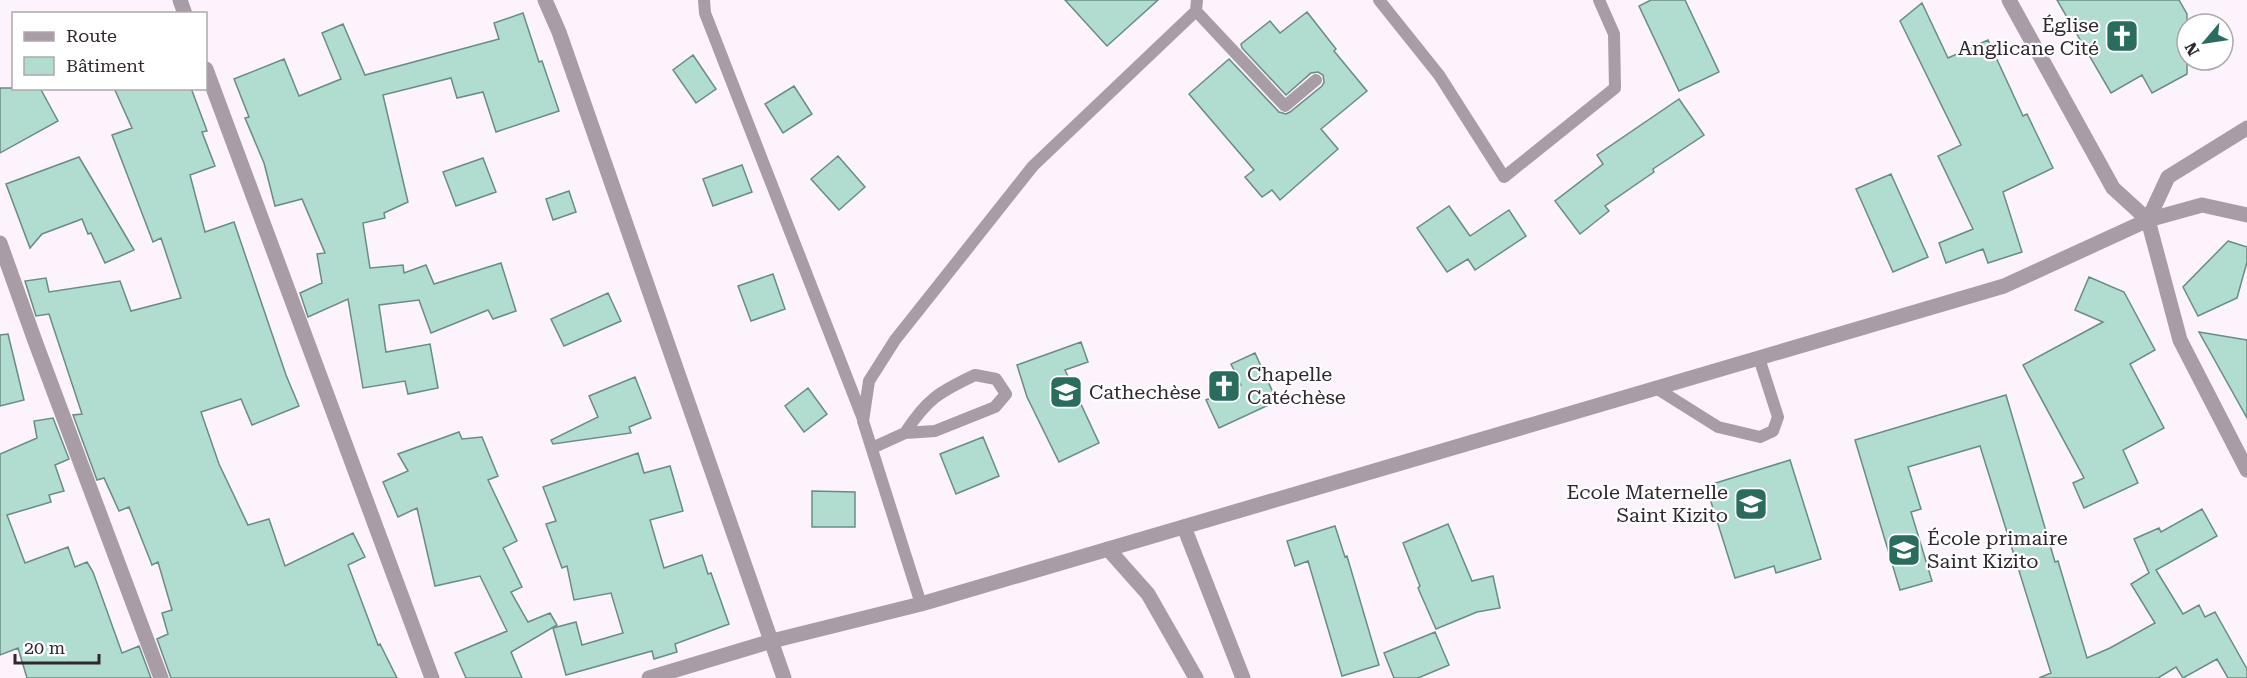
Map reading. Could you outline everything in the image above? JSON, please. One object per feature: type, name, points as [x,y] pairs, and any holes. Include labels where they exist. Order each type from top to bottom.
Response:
[{"type":"street","points":[[545,0],[563,43],[784,678]]},
{"type":"street","points":[[2009,0],[2113,188],[2148,220],[2180,340],[2247,470]]},
{"type":"street","points":[[207,72],[432,678]]},
{"type":"street","points":[[2148,220],[2168,177],[2247,128]]},
{"type":"street","points":[[649,678],[772,642],[921,604],[2004,286],[2148,220],[2202,205],[2247,215]]},
{"type":"street","points":[[0,243],[34,341],[161,678]]},
{"type":"street","points":[[1184,527],[1242,678]]},
{"type":"street","points":[[1108,549],[1148,594],[1196,678]]},
{"type":"lane","points":[[704,0],[705,13],[864,421],[921,604]]},
{"type":"lane","points":[[1379,0],[1439,75],[1504,177],[1615,88],[1614,34],[1599,0]]},
{"type":"lane","points":[[864,421],[869,381],[894,340],[1033,166],[1196,6],[1285,106],[1316,80]]},
{"type":"lane","points":[[1656,388],[1718,427],[1760,437],[1773,431],[1778,417],[1759,358]]},
{"type":"lane","points":[[872,447],[904,433],[935,431],[995,407],[1005,394],[996,379],[975,375],[944,389],[921,409],[904,433]]},
{"type":"building","points":[[1065,0],[1158,0],[1107,46]]},
{"type":"building","points":[[1651,0],[1685,0],[1719,72],[1679,91],[1639,6]]},
{"type":"building","name":"Église Anglicane Cité","points":[[2057,0],[2179,0],[2186,12],[2175,12],[2175,72],[2187,72],[2187,74],[2152,93],[2142,75],[2111,93]]},
{"type":"building","points":[[1922,3],[1948,58],[1988,40],[2023,116],[2027,114],[2053,168],[2003,192],[2022,252],[1988,263],[1983,249],[1946,263],[1939,243],[1973,229],[1938,156],[1961,145],[1900,21]]},
{"type":"building","points":[[1307,12],[1336,49],[1334,51],[1367,91],[1321,129],[1338,149],[1280,200],[1272,190],[1262,197],[1245,177],[1254,170],[1189,94],[1229,59],[1279,112],[1286,114],[1290,112],[1322,86],[1323,75],[1318,72],[1311,73],[1286,95],[1242,48],[1241,44],[1270,21],[1280,33]]},
{"type":"building","points":[[523,13],[539,62],[542,61],[559,111],[496,132],[483,92],[457,98],[451,78],[383,95],[408,202],[384,213],[385,218],[363,223],[370,268],[403,265],[404,273],[426,265],[434,284],[501,263],[516,311],[493,319],[488,310],[431,333],[419,300],[379,305],[386,352],[430,344],[438,388],[408,394],[405,381],[363,388],[348,299],[308,317],[300,293],[322,283],[317,254],[325,253],[302,199],[275,206],[264,163],[245,118],[249,117],[234,79],[284,59],[299,96],[341,79],[322,33],[343,24],[365,75],[499,39],[494,23]]},
{"type":"building","points":[[693,55],[716,89],[696,103],[673,70]]},
{"type":"building","points":[[794,86],[812,114],[783,133],[765,104]]},
{"type":"building","points":[[0,88],[41,90],[58,121],[0,153]]},
{"type":"building","points":[[115,90],[192,90],[207,131],[202,132],[215,166],[190,175],[205,232],[234,222],[286,375],[299,406],[252,425],[241,399],[201,412],[219,464],[248,525],[269,519],[285,566],[353,533],[365,557],[348,565],[378,645],[380,644],[397,678],[171,678],[157,639],[168,634],[162,613],[172,610],[158,562],[152,565],[129,507],[119,511],[104,478],[97,480],[73,415],[82,414],[49,314],[36,316],[25,281],[46,278],[49,292],[120,281],[131,311],[181,298],[161,238],[153,242],[112,135],[132,128]]},
{"type":"building","points":[[1679,99],[1704,135],[1653,169],[1654,172],[1605,206],[1609,211],[1580,234],[1555,201],[1603,164],[1597,155]]},
{"type":"building","points":[[838,156],[865,187],[839,210],[811,179]]},
{"type":"building","points":[[79,157],[134,250],[105,263],[82,219],[42,234],[30,248],[6,184]]},
{"type":"building","points":[[483,158],[496,192],[456,206],[443,172]]},
{"type":"building","points":[[742,165],[752,192],[713,206],[703,179]]},
{"type":"building","points":[[1891,174],[1928,257],[1893,272],[1856,189]]},
{"type":"building","points":[[569,191],[576,212],[553,220],[546,199]]},
{"type":"building","points":[[1449,206],[1470,236],[1509,210],[1526,236],[1475,270],[1468,259],[1447,272],[1417,228]]},
{"type":"building","points":[[2228,241],[2247,247],[2247,262],[2237,298],[2198,316],[2183,287]]},
{"type":"building","points":[[773,274],[785,309],[751,321],[738,286]]},
{"type":"building","points":[[2089,277],[2124,292],[2155,350],[2130,364],[2164,428],[2123,450],[2138,483],[2084,508],[2073,483],[2084,478],[2023,365],[2103,322],[2075,310]]},
{"type":"building","points":[[608,293],[621,321],[564,346],[551,319]]},
{"type":"building","points":[[2199,332],[2247,340],[2247,418]]},
{"type":"building","points":[[8,334],[24,400],[0,406],[0,335]]},
{"type":"building","points":[[1081,342],[1088,362],[1065,370],[1099,443],[1059,462],[1027,397],[1017,365]]},
{"type":"building","points":[[1255,353],[1277,401],[1219,428],[1206,400],[1241,385],[1231,364]]},
{"type":"building","points":[[635,377],[651,418],[629,427],[631,433],[553,444],[551,440],[598,417],[589,396]]},
{"type":"building","points":[[808,388],[827,414],[804,432],[785,406]]},
{"type":"building","points":[[2006,395],[2055,562],[2058,561],[2087,658],[2155,623],[2131,584],[2149,573],[2134,539],[2159,528],[2161,532],[2202,509],[2217,536],[2156,570],[2183,614],[2199,605],[2205,617],[2215,612],[2247,669],[2247,678],[2228,678],[2217,659],[2183,678],[2176,667],[2158,678],[2039,678],[2051,673],[1980,446],[1908,467],[1921,509],[1911,512],[1932,581],[1900,590],[1855,440]]},
{"type":"building","points":[[53,418],[69,459],[55,465],[64,491],[49,495],[51,502],[7,515],[25,563],[68,547],[75,567],[87,562],[93,572],[122,653],[139,646],[151,678],[27,678],[18,648],[0,655],[0,454],[37,438],[34,421]]},
{"type":"building","points":[[459,432],[462,439],[482,437],[498,476],[488,480],[517,541],[503,548],[522,587],[511,592],[528,622],[550,613],[557,625],[511,652],[522,678],[466,678],[455,653],[507,631],[480,576],[435,586],[417,508],[398,517],[383,482],[408,471],[398,454]]},
{"type":"building","points":[[983,437],[999,476],[956,494],[940,454]]},
{"type":"building","points":[[638,453],[644,473],[670,466],[683,511],[650,520],[664,568],[702,555],[708,574],[711,573],[729,624],[675,644],[677,652],[654,659],[652,651],[566,675],[553,628],[576,622],[582,645],[623,633],[611,593],[574,600],[567,566],[562,568],[546,524],[556,521],[543,487]]},
{"type":"building","points":[[1790,460],[1821,559],[1776,573],[1774,566],[1735,578],[1706,486]]},
{"type":"building","points":[[812,491],[855,492],[855,527],[812,527]]},
{"type":"building","points":[[1448,524],[1472,581],[1493,576],[1500,608],[1477,612],[1436,629],[1418,588],[1420,586],[1403,543]]},
{"type":"building","points":[[1335,526],[1345,557],[1347,556],[1379,665],[1342,676],[1308,561],[1295,566],[1287,541]]},
{"type":"building","points":[[1435,632],[1449,665],[1418,678],[1394,678],[1384,653]]},
{"type":"place","name":"Église Anglicane Cité","points":[[2122,36]]},
{"type":"place","name":"Chapelle Catéchèse","points":[[1224,386]]},
{"type":"place","name":"Cathechèse","points":[[1066,392]]},
{"type":"place","name":"Ecole Maternelle Saint Kizito","points":[[1751,504]]},
{"type":"place","name":"École primaire Saint Kizito","points":[[1904,550]]}]
